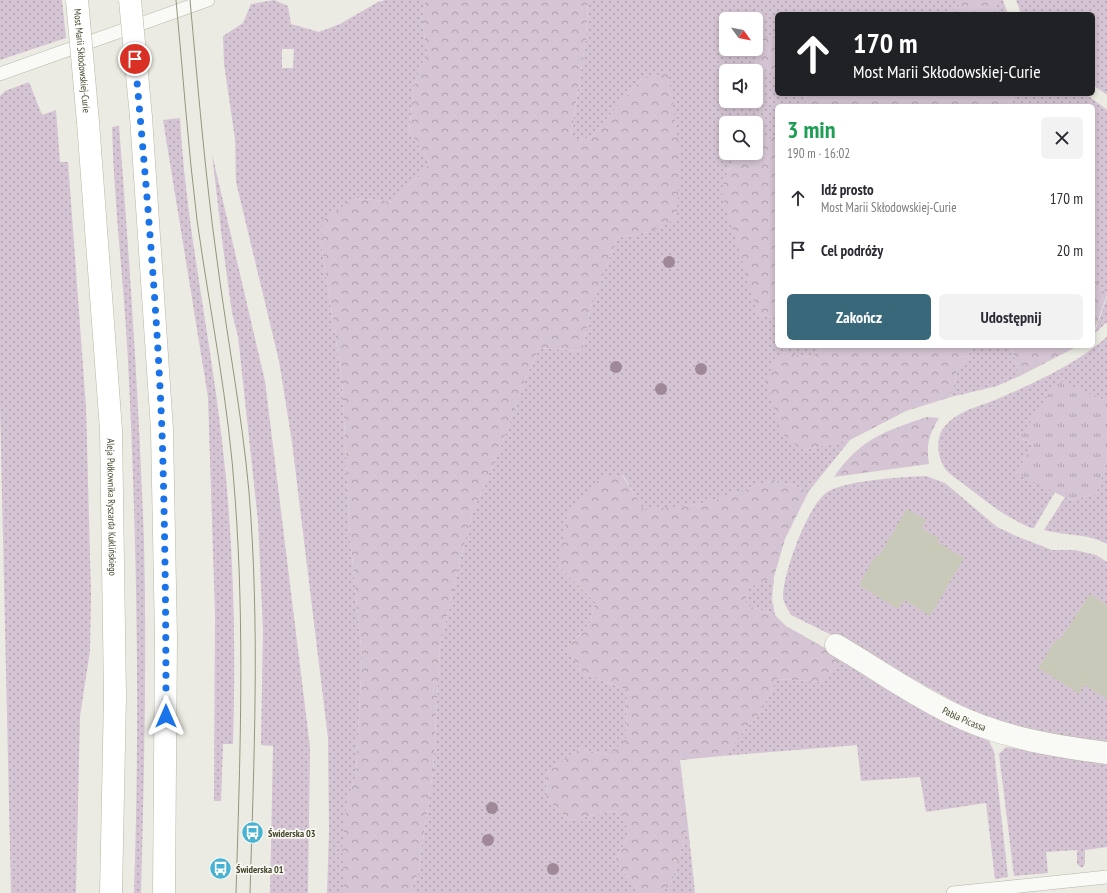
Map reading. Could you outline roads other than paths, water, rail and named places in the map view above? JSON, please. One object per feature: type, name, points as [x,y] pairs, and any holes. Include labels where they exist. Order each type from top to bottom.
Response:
[{"type":"main road","name":"Most Marii Skłodowskiej-Curie","points":[[77,0],[88,122]]},
{"type":"main road","points":[[130,0],[141,117],[162,430],[166,638],[164,893]]},
{"type":"main road","name":"Aleja Pułkownika Ryszarda Kuklińskiego","points":[[88,122],[111,430],[116,696],[111,893]]},
{"type":"street","name":"Pabla Picassa","points":[[836,646],[949,712],[978,725],[1040,744],[1107,753]]},
{"type":"lane","points":[[0,74],[208,0]]},
{"type":"lane","points":[[953,893],[1107,876]]},
{"type":"tram line","points":[[176,0],[197,220],[224,393],[235,497],[241,646],[236,893]]},
{"type":"tram line","points":[[190,0],[209,195],[249,492],[255,642],[250,893]]},
{"type":"place","name":"Świderska 03","points":[[252,833]]},
{"type":"place","name":"Świderska 01","points":[[221,869]]}]
